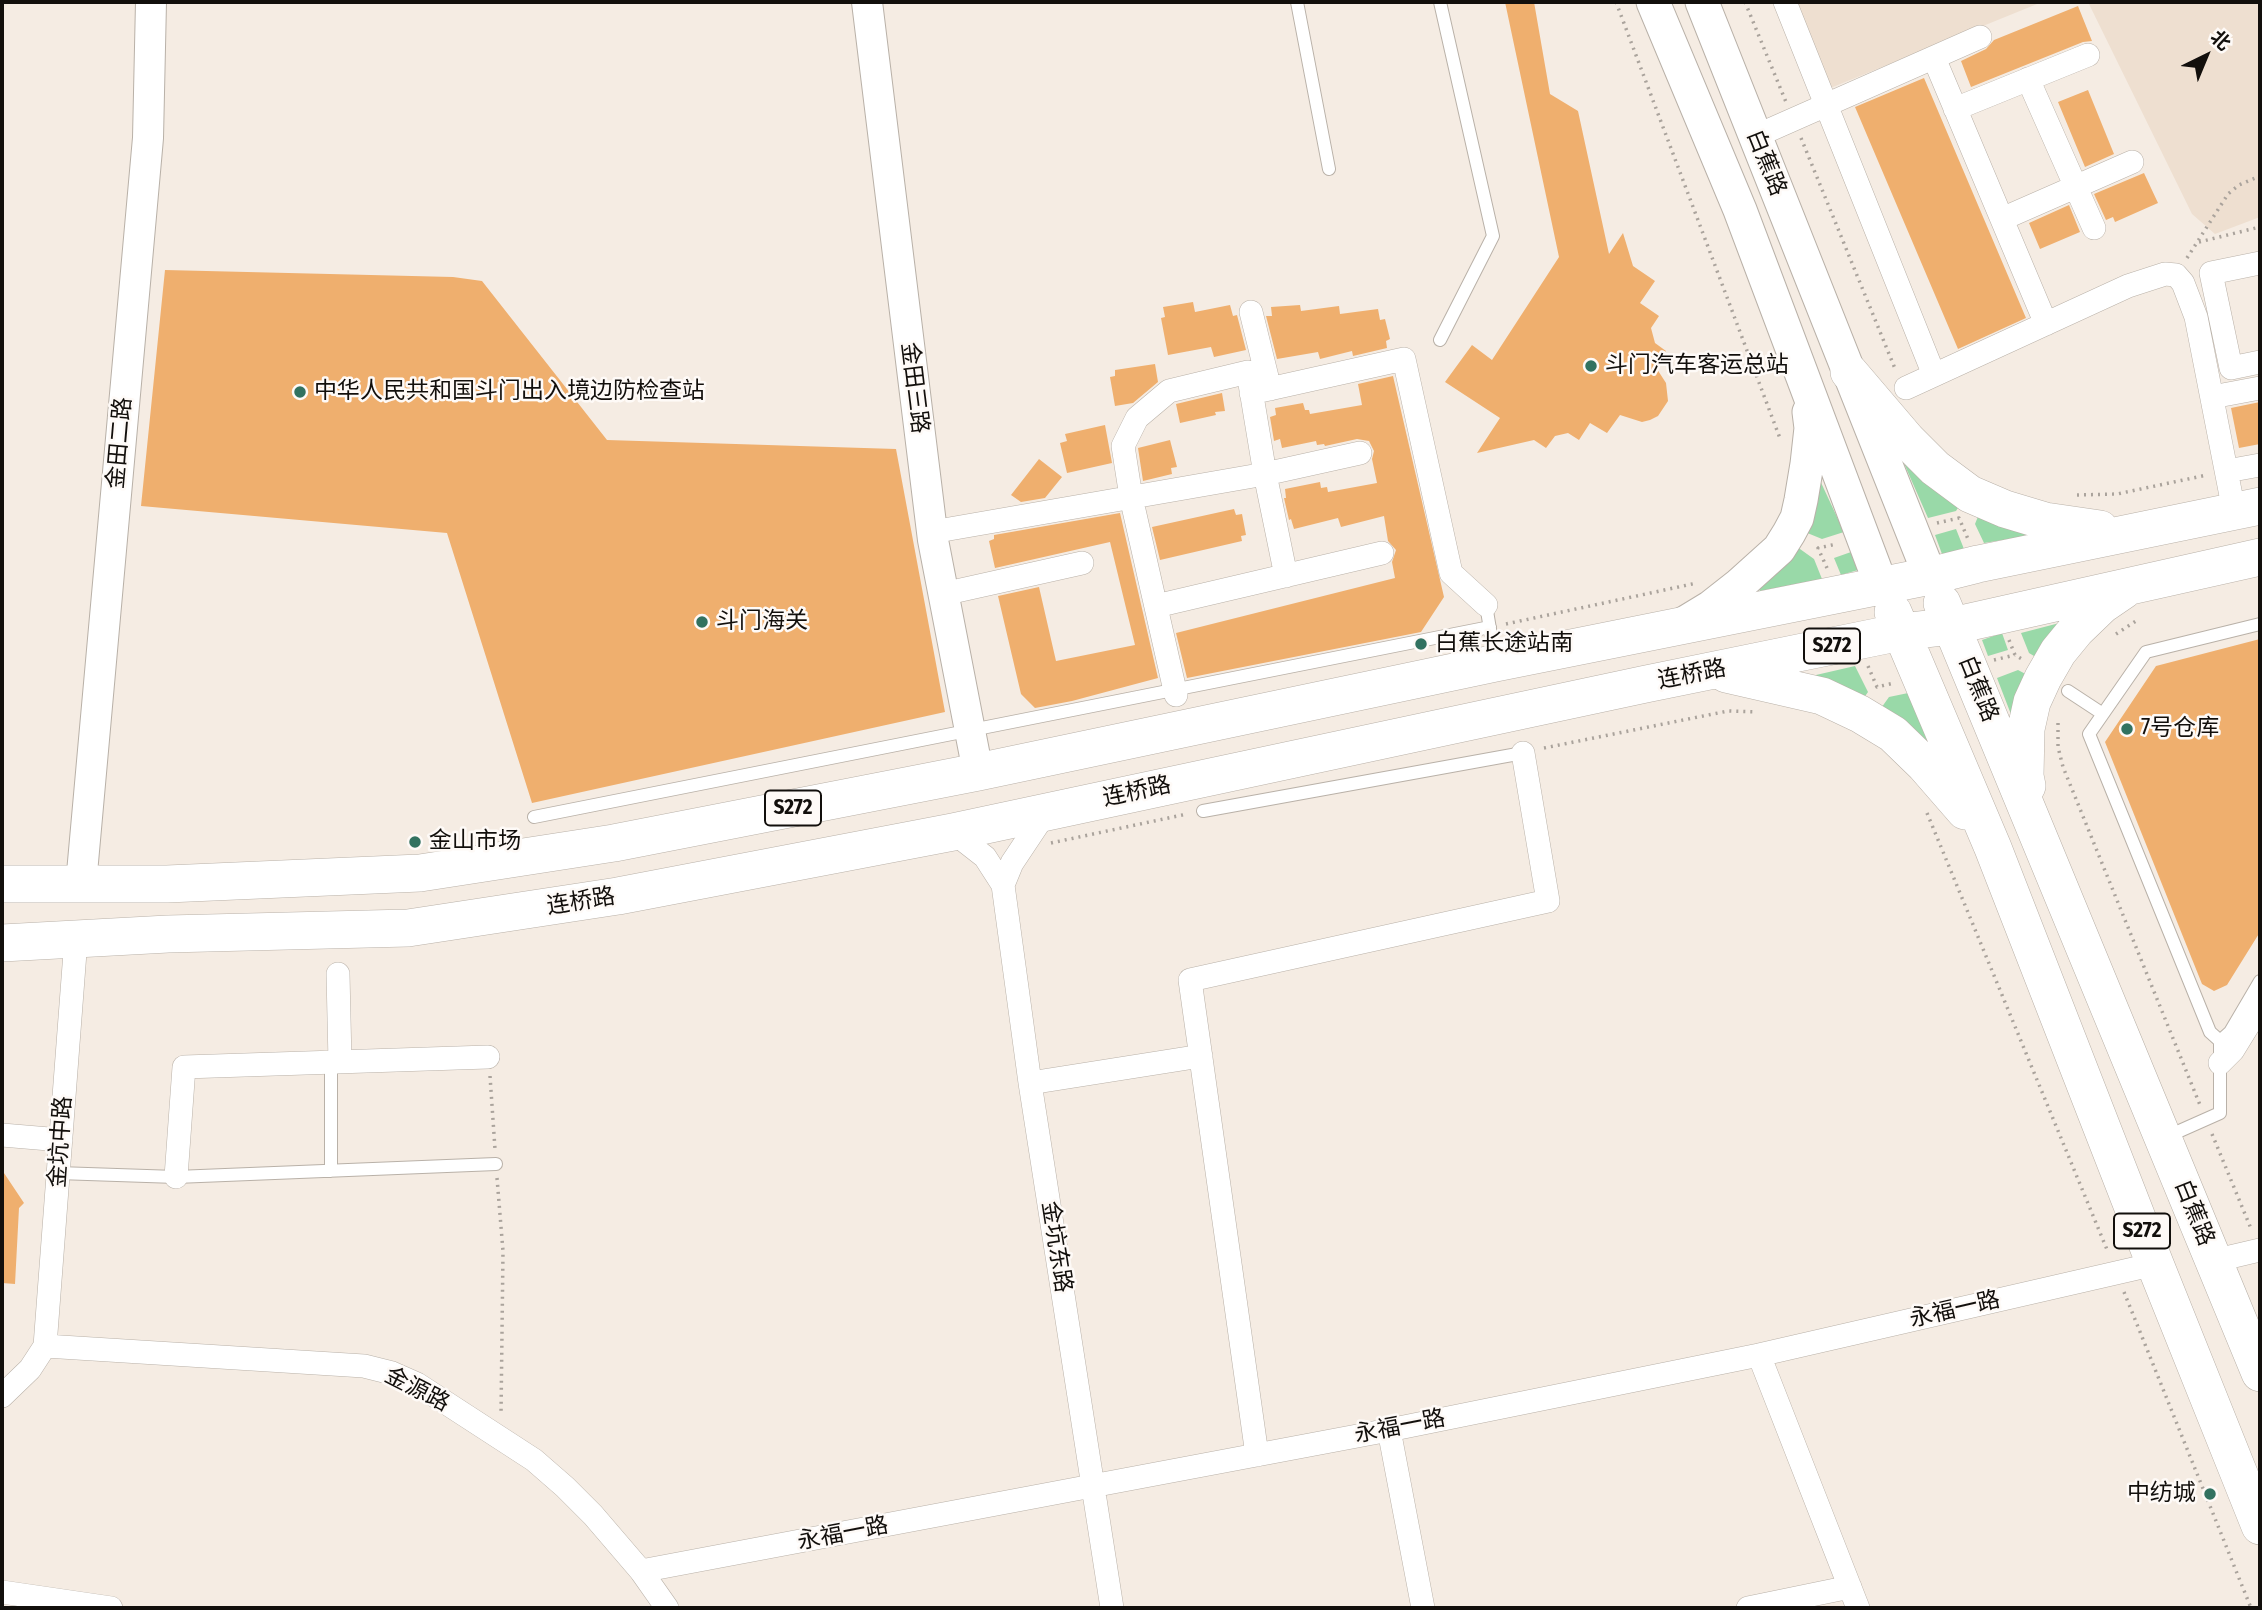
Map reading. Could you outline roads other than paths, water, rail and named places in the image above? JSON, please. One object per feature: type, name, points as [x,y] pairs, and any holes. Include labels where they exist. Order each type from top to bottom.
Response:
[{"type":"main road","points":[[1653,2],[1740,210],[1881,585]]},
{"type":"main road","name":"白蕉路","points":[[1702,2],[1930,576],[2260,1373]]},
{"type":"main road","points":[[1849,372],[1907,440],[1935,468],[1970,494],[2045,521],[2086,529],[2136,531]]},
{"type":"main road","points":[[1680,627],[1739,585],[1779,549],[1789,533],[1797,518],[1807,464],[1811,428],[1808,389]]},
{"type":"main road","points":[[1930,576],[2247,508]]},
{"type":"main road","points":[[2192,519],[2202,569]]},
{"type":"main road","name":"连桥路","points":[[2,943],[168,934],[408,928],[618,896],[953,832],[1901,632],[1952,626],[2260,556]]},
{"type":"main road","name":"S272","points":[[2,884],[167,884],[420,873],[614,843],[978,772],[1496,663],[1930,576]]},
{"type":"main road","points":[[2033,824],[2025,776],[2026,729],[2032,702],[2043,678],[2076,630],[2102,605],[2134,584]]},
{"type":"main road","name":"S272","points":[[1881,585],[1993,848],[2260,1526]]},
{"type":"main road","points":[[1637,636],[1646,684]]},
{"type":"main road","points":[[1712,671],[1822,696],[1893,734],[1926,765],[1993,848]]},
{"type":"main road","points":[[76,939],[80,884]]},
{"type":"main road","points":[[2026,936],[2073,921]]},
{"type":"street","name":"金田二路","points":[[80,884],[148,138],[151,2]]},
{"type":"street","name":"金田三路","points":[[867,2],[932,532],[978,772]]},
{"type":"street","points":[[1785,2],[1934,375]]},
{"type":"street","points":[[1756,136],[1980,37]]},
{"type":"street","points":[[1955,109],[2088,55]]},
{"type":"street","points":[[1934,58],[2046,324]]},
{"type":"street","points":[[2028,79],[2094,228]]},
{"type":"street","points":[[2001,219],[2132,162]]},
{"type":"street","points":[[2260,263],[2211,273],[2231,368],[2260,362]]},
{"type":"street","points":[[1906,388],[2128,286],[2165,274],[2176,275],[2183,283],[2196,317],[2227,471],[2247,508]]},
{"type":"street","points":[[1251,312],[1261,391],[1265,474],[1286,576]]},
{"type":"street","points":[[1261,391],[1404,359],[1451,573],[1488,616]]},
{"type":"street","points":[[1176,695],[1131,497],[1123,446],[1137,418],[1169,391],[1248,372],[1261,391]]},
{"type":"street","points":[[2212,397],[2260,388]]},
{"type":"street","points":[[932,532],[1265,474],[1360,453]]},
{"type":"street","points":[[2227,471],[2260,465]]},
{"type":"street","points":[[1156,606],[1382,554]]},
{"type":"street","points":[[943,594],[1082,563]]},
{"type":"street","points":[[1257,1455],[1190,980],[1548,901],[1523,753]]},
{"type":"street","points":[[1003,885],[1012,863],[1046,812]]},
{"type":"street","name":"金坑东路","points":[[953,832],[985,857],[1003,885],[1030,1083],[1112,1608]]},
{"type":"street","name":"金坑中路","points":[[45,1346],[76,939]]},
{"type":"street","points":[[336,1062],[338,974]]},
{"type":"street","points":[[2220,1052],[2233,1050],[2260,1006]]},
{"type":"street","points":[[1030,1083],[1201,1056]]},
{"type":"street","points":[[176,1177],[184,1067],[488,1057]]},
{"type":"street","points":[[2,1135],[61,1140]]},
{"type":"street","points":[[2213,1261],[2260,1250]]},
{"type":"street","name":"永福一路","points":[[641,1571],[1389,1430],[1759,1355],[2155,1264]]},
{"type":"street","points":[[2,1396],[30,1369],[45,1346]]},
{"type":"street","name":"金源路","points":[[45,1346],[364,1366],[392,1373],[417,1384],[534,1460],[593,1515],[641,1571],[667,1608]]},
{"type":"street","points":[[1748,1608],[1854,1598],[1759,1355]]},
{"type":"street","points":[[1389,1430],[1423,1608]]},
{"type":"street","points":[[2,1592],[111,1608]]},
{"type":"lane","points":[[1297,2],[1329,169]]},
{"type":"lane","points":[[1440,2],[1493,236],[1440,340]]},
{"type":"lane","points":[[534,817],[970,730],[1488,616],[1496,663]]},
{"type":"lane","points":[[2163,1138],[2220,1112],[2220,1052],[2090,734],[2146,652],[2260,624]]},
{"type":"lane","points":[[2068,691],[2103,714]]},
{"type":"lane","points":[[1203,811],[1523,753]]},
{"type":"lane","points":[[2220,1052],[2260,981]]},
{"type":"lane","points":[[331,1171],[336,1062]]},
{"type":"lane","points":[[58,1173],[176,1177],[496,1164]]},
{"type":"place","name":"斗门汽车客运总站","points":[[1591,366]]},
{"type":"place","name":"中华人民共和国斗门出入境边防检查站","points":[[300,392]]},
{"type":"place","name":"斗门海关","points":[[702,622]]},
{"type":"place","name":"白蕉长途站南","points":[[1421,644]]},
{"type":"place","name":"7号仓库","points":[[2127,729]]},
{"type":"place","name":"金山市场","points":[[415,842]]},
{"type":"place","name":"中纺城","points":[[2210,1494]]}]
